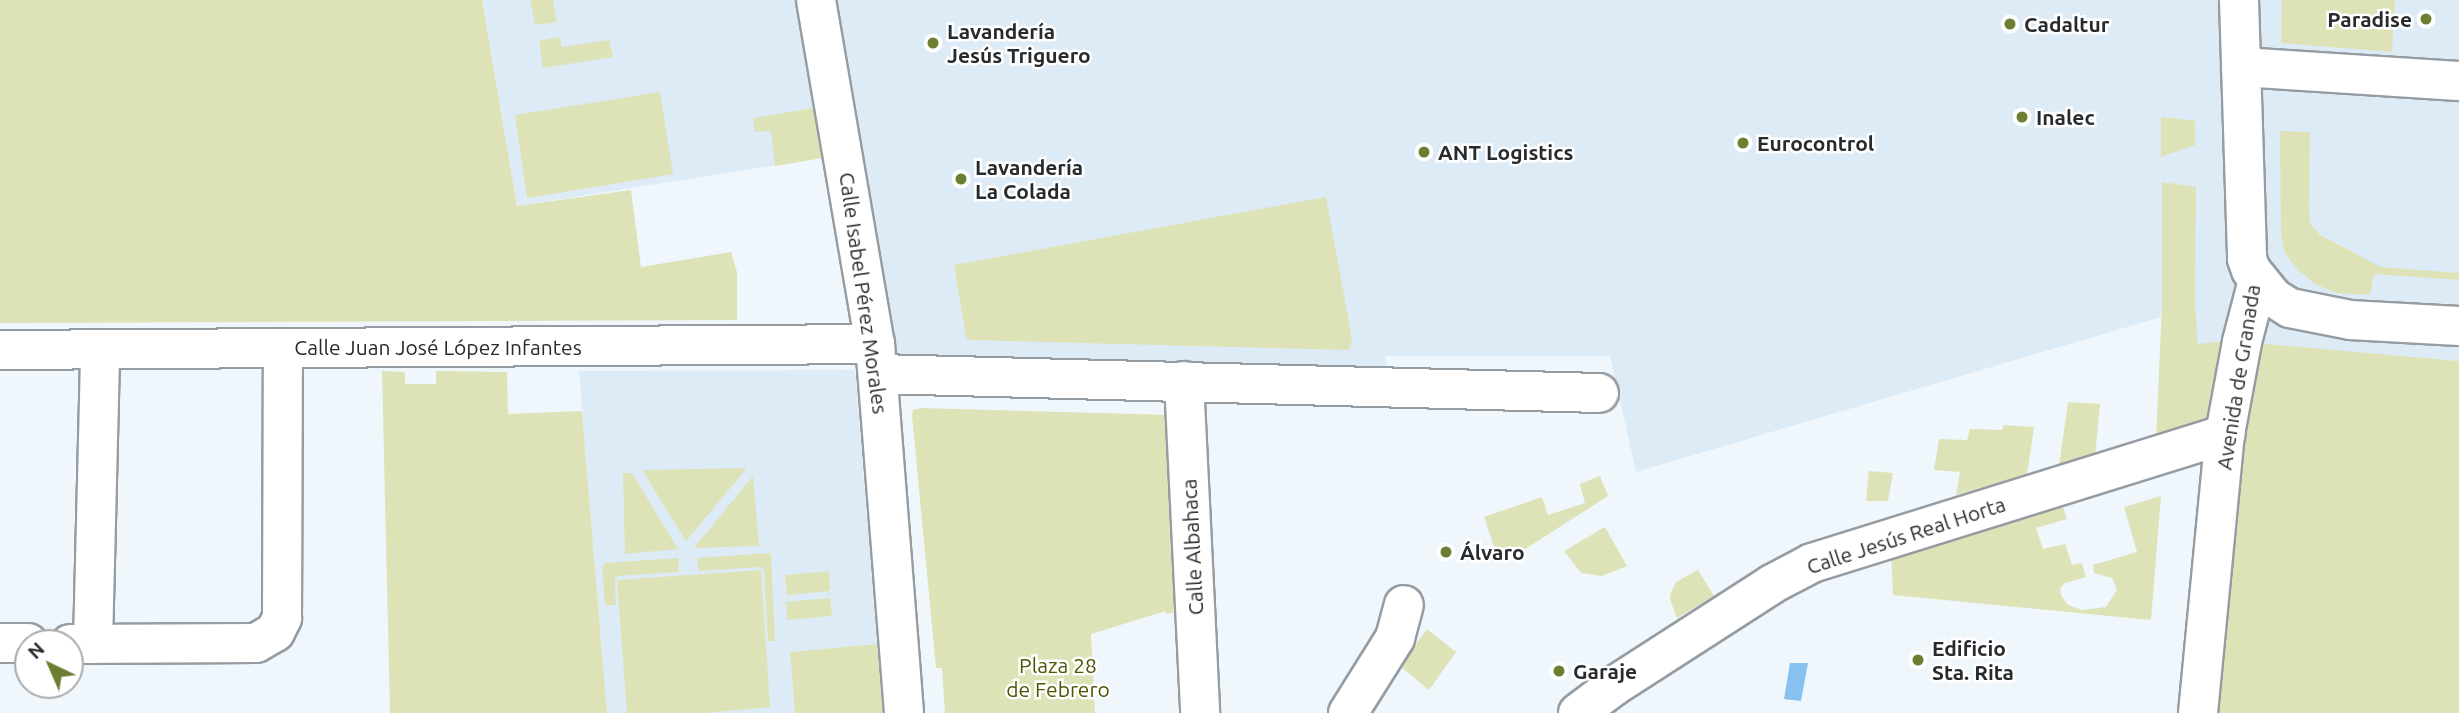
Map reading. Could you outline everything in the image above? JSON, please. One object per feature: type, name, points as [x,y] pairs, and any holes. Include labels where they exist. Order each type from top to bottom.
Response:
[{"type":"street","name":"Calle Isabel Pérez Morales","points":[[816,0],[877,359],[904,713]]},
{"type":"street","name":"Avenida de Granada","points":[[2198,713],[2225,434],[2242,342],[2258,281],[2247,259],[2239,0]]},
{"type":"street","points":[[2241,67],[2459,81]]},
{"type":"street","points":[[2258,281],[2274,298],[2290,308],[2350,320],[2459,326]]},
{"type":"street","name":"Calle Juan José López Infantes","points":[[0,349],[283,348],[877,359],[1184,382],[1600,393]]},
{"type":"street","points":[[84,644],[256,643],[269,637],[279,625],[282,618],[283,348]]},
{"type":"street","points":[[83,629],[100,349]]},
{"type":"street","name":"Calle Albahaca","points":[[1184,382],[1200,713]]},
{"type":"street","name":"Calle Jesús Real Horta","points":[[1578,713],[1614,686],[1727,613],[1812,563],[2225,434]]},
{"type":"street","points":[[1348,713],[1395,638],[1404,605]]},
{"type":"shaded area","points":[[482,0],[802,0],[828,157],[517,206]]},
{"type":"shaded area","points":[[815,0],[2459,0],[2459,361],[2226,341],[2198,345],[2162,307],[2161,317],[1636,472],[1610,356],[1385,356],[1391,386],[879,374]]},
{"type":"shaded area","points":[[855,370],[877,644],[790,652],[795,713],[607,713],[579,371]]},
{"type":"green space","points":[[0,0],[482,0],[517,206],[631,190],[641,267],[731,252],[737,272],[737,320],[0,323]]},
{"type":"green space","points":[[530,0],[553,0],[557,22],[535,25]]},
{"type":"green space","points":[[2282,0],[2395,0],[2392,52],[2281,43]]},
{"type":"green space","points":[[560,37],[562,47],[609,40],[613,57],[543,68],[539,41]]},
{"type":"green space","points":[[660,92],[673,174],[527,198],[515,115]]},
{"type":"green space","points":[[820,107],[828,157],[775,166],[771,131],[755,132],[753,118]]},
{"type":"green space","points":[[2161,117],[2195,121],[2195,145],[2161,157]]},
{"type":"green space","points":[[2280,131],[2310,132],[2310,223],[2320,235],[2381,267],[2459,273],[2459,280],[2374,274],[2370,295],[2336,293],[2315,284],[2297,269],[2285,253],[2281,236]]},
{"type":"green space","points":[[2162,182],[2196,187],[2195,306],[2198,344],[2226,341],[2215,403],[2202,425],[2156,439],[2162,306]]},
{"type":"green space","points":[[1326,197],[1352,339],[1349,350],[969,340],[966,337],[954,265]]},
{"type":"green space","points":[[2242,342],[2459,361],[2459,713],[2199,713]]},
{"type":"green space","points":[[382,371],[405,372],[405,384],[436,384],[436,371],[507,372],[508,414],[582,411],[607,713],[390,713]]},
{"type":"green space","points":[[2068,402],[2100,404],[2095,456],[2059,466]]},
{"type":"green space","name":"Plaza 28 de Febrero","points":[[921,408],[1172,415],[1176,612],[1166,614],[1166,611],[1091,634],[1095,713],[945,713],[942,668],[936,668],[912,415],[913,410]]},
{"type":"green space","points":[[2004,425],[2034,427],[2027,475],[1956,495],[1960,472],[1934,470],[1939,439],[1967,440],[1970,429],[2002,430]]},
{"type":"green space","points":[[747,468],[686,541],[642,470]]},
{"type":"green space","points":[[1869,471],[1893,473],[1888,501],[1866,501]]},
{"type":"green space","points":[[623,473],[632,473],[678,549],[625,554]]},
{"type":"green space","points":[[753,476],[759,546],[694,548]]},
{"type":"green space","points":[[1600,476],[1608,496],[1519,553],[1515,549],[1498,559],[1484,517],[1542,497],[1548,515],[1585,503],[1580,484]]},
{"type":"green space","points":[[2161,496],[2151,620],[1893,595],[1891,553],[2061,501],[2067,519],[2036,528],[2043,549],[2065,544],[2072,565],[2082,563],[2086,577],[2065,583],[2060,588],[2062,597],[2068,605],[2082,610],[2106,607],[2117,590],[2112,578],[2094,573],[2093,565],[2137,552],[2124,507]]},
{"type":"green space","points":[[1605,527],[1627,566],[1602,576],[1581,573],[1564,551]]},
{"type":"green space","points":[[771,553],[775,641],[768,641],[764,570],[761,567],[699,571],[697,558]]},
{"type":"green space","points":[[678,558],[679,572],[618,576],[615,579],[616,605],[605,605],[602,567],[606,563]]},
{"type":"green space","points":[[761,570],[770,707],[705,713],[627,713],[617,580]]},
{"type":"green space","points":[[1698,570],[1714,596],[1677,618],[1670,599],[1671,592],[1676,582]]},
{"type":"green space","points":[[829,571],[830,591],[787,595],[785,575]]},
{"type":"green space","points":[[830,598],[832,616],[787,620],[786,602]]},
{"type":"green space","points":[[1427,629],[1456,652],[1429,690],[1400,666]]},
{"type":"green space","points":[[877,644],[883,713],[795,713],[790,652]]},
{"type":"water","points":[[1790,663],[1808,663],[1801,701],[1784,699]]},
{"type":"place","name":"Paradise","points":[[2426,19]]},
{"type":"place","name":"Cadaltur","points":[[2010,24]]},
{"type":"place","name":"Lavandería Jesús Triguero","points":[[933,43]]},
{"type":"place","name":"Inalec","points":[[2022,117]]},
{"type":"place","name":"Eurocontrol","points":[[1743,143]]},
{"type":"place","name":"ANT Logistics","points":[[1424,152]]},
{"type":"place","name":"Lavandería La Colada","points":[[961,179]]},
{"type":"place","name":"Álvaro","points":[[1446,552]]},
{"type":"place","name":"Edificio Sta. Rita","points":[[1918,660]]},
{"type":"place","name":"Garaje","points":[[1559,671]]}]
